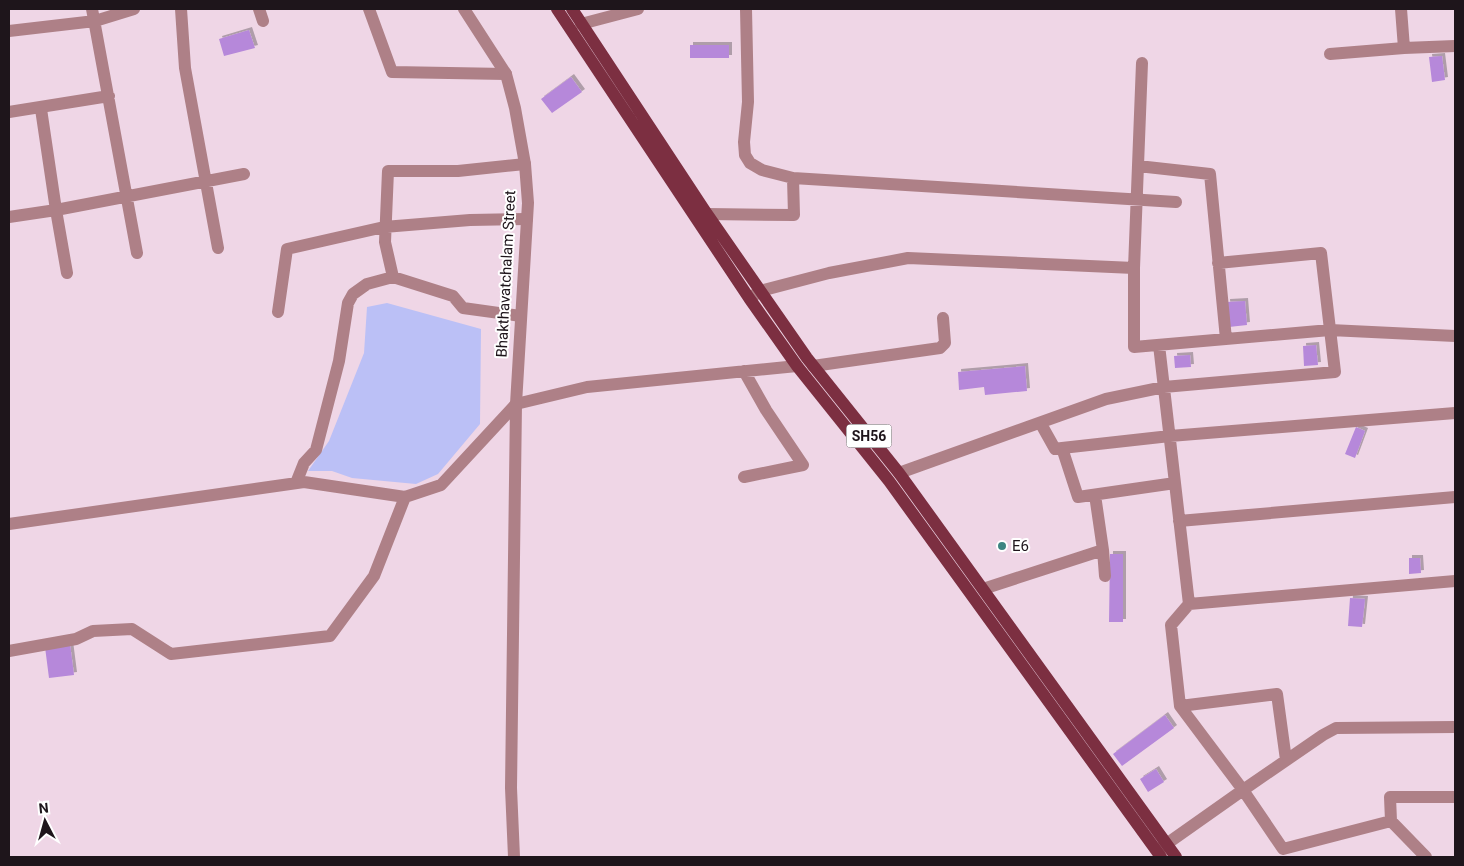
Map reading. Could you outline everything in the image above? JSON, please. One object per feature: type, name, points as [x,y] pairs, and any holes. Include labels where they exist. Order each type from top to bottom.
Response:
[{"type":"main road","name":"SH56","points":[[557,9],[754,295],[899,473],[983,589],[1161,851]]},
{"type":"main road","name":"SH56","points":[[572,9],[708,214],[797,366],[889,480],[1161,851],[1176,857]]},
{"type":"street","points":[[9,31],[134,9]]},
{"type":"street","points":[[180,9],[185,68],[218,248]]},
{"type":"street","points":[[369,9],[392,72],[506,74]]},
{"type":"street","name":"Bhakthavatchalam Street","points":[[464,9],[506,74],[515,108],[525,164],[527,220],[516,404],[511,788],[514,857]]},
{"type":"street","points":[[581,24],[638,9]]},
{"type":"street","points":[[746,9],[748,102],[744,142],[745,155],[750,163],[762,170],[794,178],[1176,202]]},
{"type":"street","points":[[1401,9],[1404,48]]},
{"type":"street","points":[[94,15],[137,253]]},
{"type":"street","points":[[1330,54],[1455,46]]},
{"type":"street","points":[[1142,63],[1134,268],[1134,347],[1330,330],[1455,336]]},
{"type":"street","points":[[9,112],[41,109],[109,96]]},
{"type":"street","points":[[41,109],[67,273]]},
{"type":"street","points":[[393,278],[385,242],[384,227],[388,171],[458,171],[525,164]]},
{"type":"street","points":[[1138,166],[1210,174],[1226,339]]},
{"type":"street","points":[[9,217],[56,210],[244,174]]},
{"type":"street","points":[[708,214],[794,215],[794,178]]},
{"type":"street","points":[[278,312],[287,249],[384,227],[470,220],[527,220]]},
{"type":"street","points":[[899,473],[1041,424],[1106,399],[1164,388],[1335,372],[1321,253],[1218,263]]},
{"type":"street","points":[[754,295],[829,273],[908,258],[1134,268]]},
{"type":"street","points":[[296,483],[304,464],[316,450],[339,361],[342,330],[350,298],[362,287],[393,278],[454,296],[463,308],[521,316]]},
{"type":"street","points":[[813,366],[940,348],[946,343],[942,318]]},
{"type":"street","points":[[1159,344],[1189,604]]},
{"type":"street","points":[[9,524],[304,482],[405,497],[441,486],[516,404],[587,387],[797,366]]},
{"type":"street","points":[[744,371],[766,410],[803,465],[744,477]]},
{"type":"street","points":[[1041,424],[1055,449],[1170,436],[1455,413]]},
{"type":"street","points":[[1062,448],[1078,497],[1175,483]]},
{"type":"street","points":[[1095,495],[1106,576]]},
{"type":"street","points":[[9,650],[76,639],[93,631],[132,629],[171,654],[330,636],[374,576],[405,497]]},
{"type":"street","points":[[1179,521],[1455,497]]},
{"type":"street","points":[[983,589],[1103,550]]},
{"type":"street","points":[[1391,821],[1283,849],[1243,790],[1180,706],[1171,625],[1189,604],[1455,581]]},
{"type":"street","points":[[1180,706],[1277,694],[1286,760]]},
{"type":"street","points":[[1161,851],[1243,790],[1322,735],[1336,728],[1455,727]]},
{"type":"street","points":[[1426,857],[1391,821],[1390,797],[1455,797]]},
{"type":"water","points":[[387,303],[481,329],[480,424],[438,474],[416,484],[352,478],[332,471],[308,471],[329,441],[364,353],[367,307]]},
{"type":"building","points":[[249,30],[255,48],[224,56],[219,39]]},
{"type":"building","points":[[690,45],[729,45],[729,58],[690,58]]},
{"type":"building","points":[[1442,56],[1445,80],[1432,82],[1429,57]]},
{"type":"building","points":[[571,77],[582,92],[552,113],[541,99]]},
{"type":"building","points":[[1245,301],[1247,325],[1229,327],[1227,302]]},
{"type":"building","points":[[1316,345],[1318,365],[1304,366],[1303,346]]},
{"type":"building","points":[[1190,355],[1191,367],[1175,368],[1174,356]]},
{"type":"building","points":[[1025,366],[1027,391],[985,395],[984,387],[959,390],[958,372]]},
{"type":"building","points":[[1356,427],[1365,431],[1355,458],[1345,454]]},
{"type":"building","points":[[1110,554],[1123,554],[1123,622],[1109,622]]},
{"type":"building","points":[[1409,558],[1420,558],[1421,573],[1409,574]]},
{"type":"building","points":[[1350,598],[1365,599],[1362,627],[1348,626]]},
{"type":"building","points":[[70,644],[74,675],[49,678],[45,647]]},
{"type":"building","points":[[1165,715],[1174,728],[1122,766],[1113,754]]},
{"type":"building","points":[[1156,769],[1164,782],[1148,792],[1140,779]]},
{"type":"place","name":"E6","points":[[1002,546]]}]
